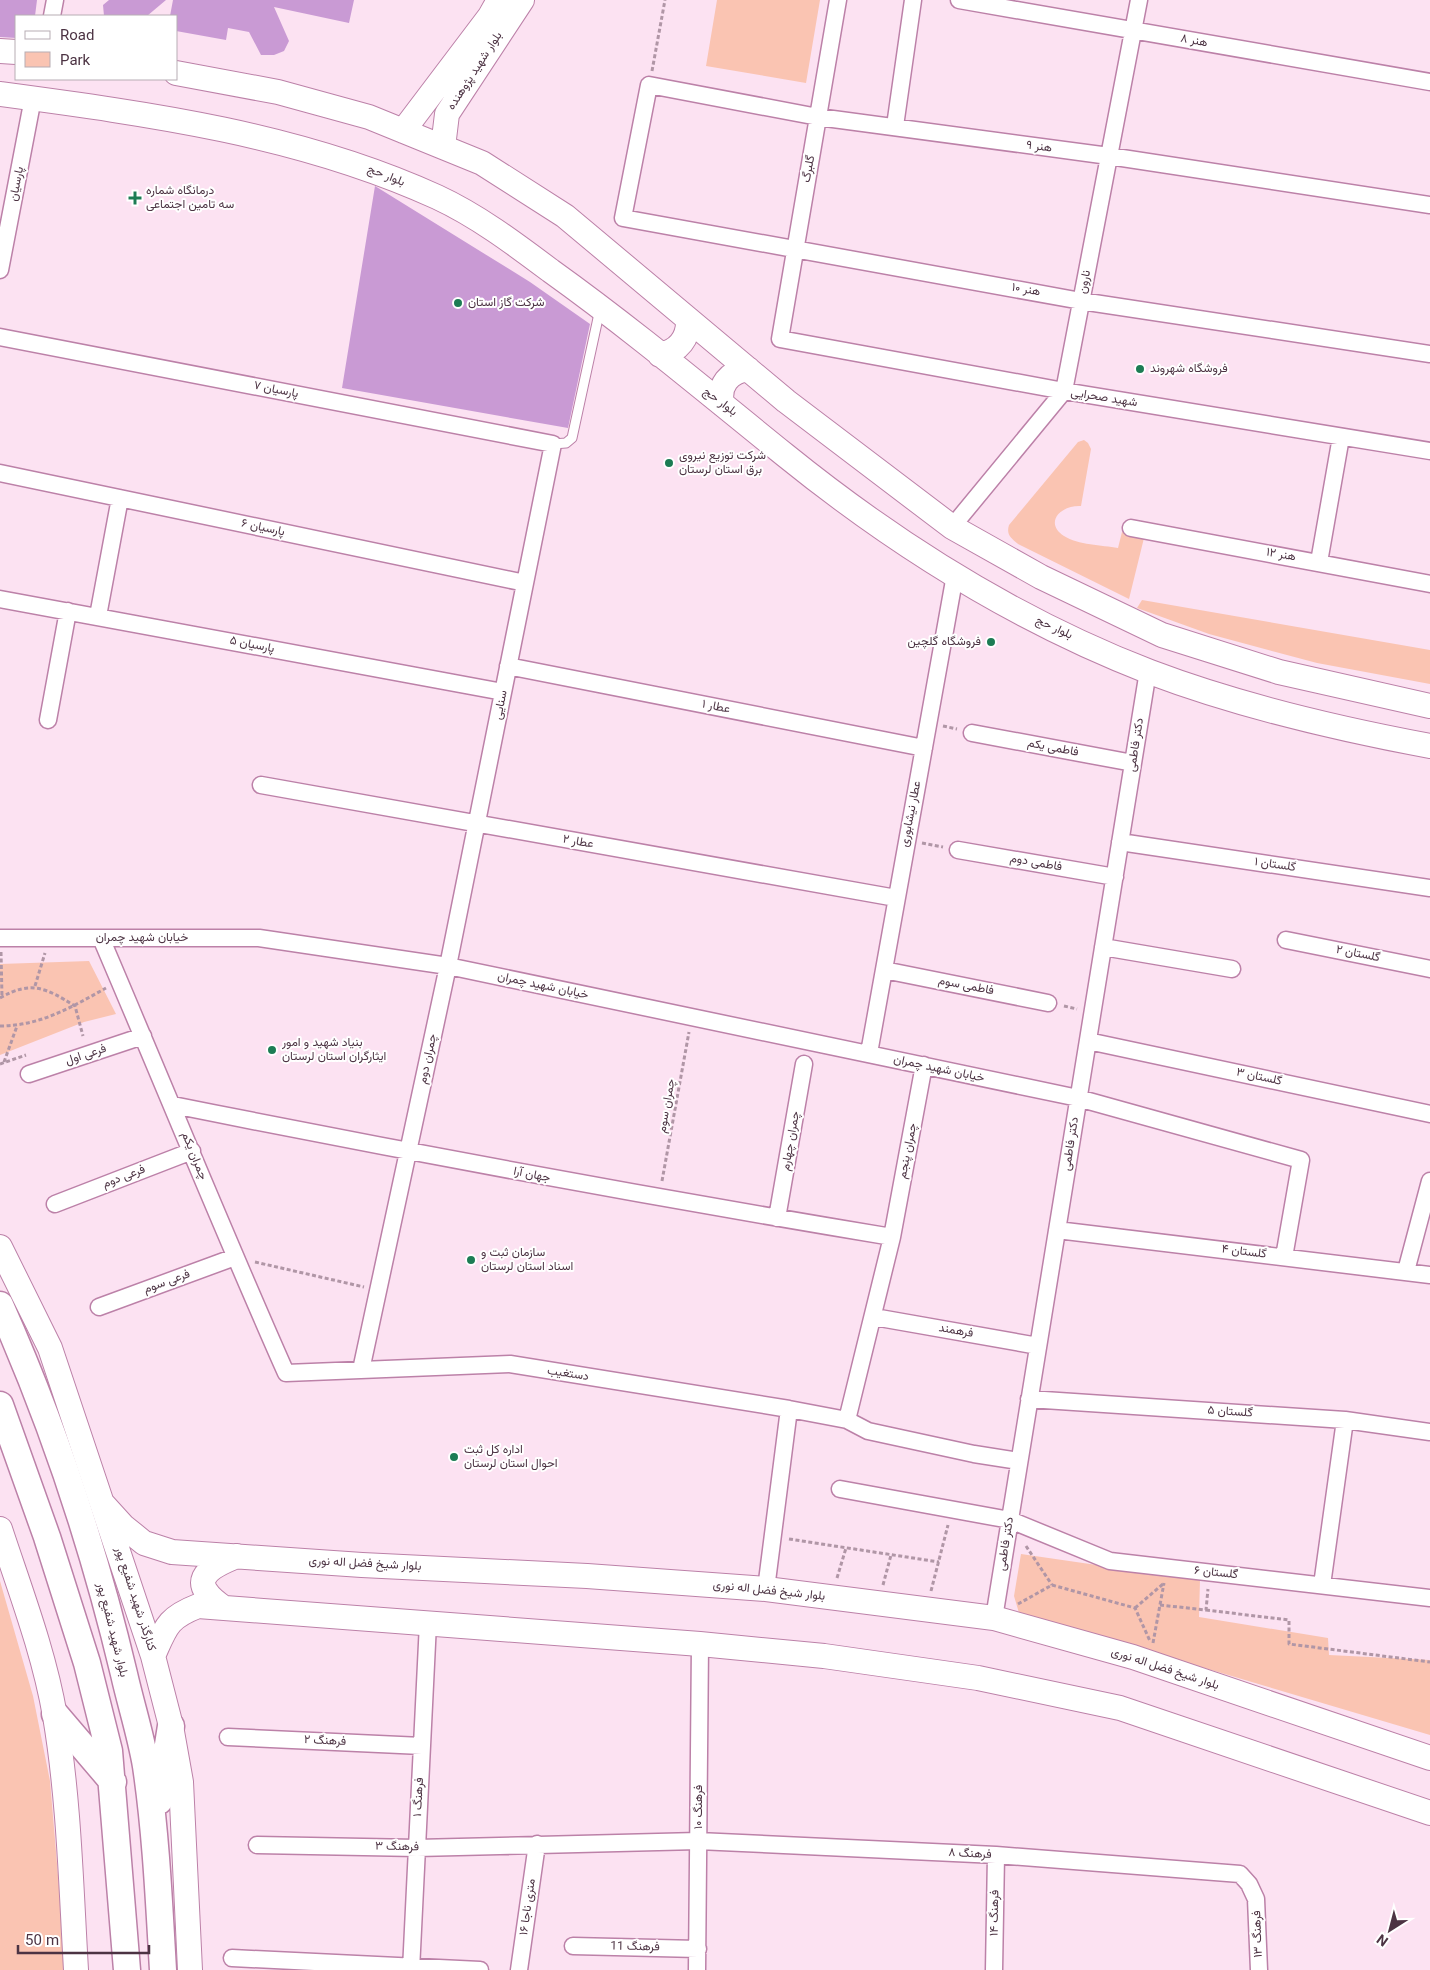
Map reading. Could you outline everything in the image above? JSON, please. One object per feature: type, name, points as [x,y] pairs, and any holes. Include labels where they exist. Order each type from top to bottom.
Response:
[{"type":"main road","name":"بلوار شهید پژوهنده","points":[[403,131],[490,16],[499,0]]},
{"type":"main road","name":"بلوار شهید پژوهنده","points":[[443,147],[447,114],[522,0]]},
{"type":"main road","points":[[0,51],[15,52]]},
{"type":"main road","points":[[178,73],[278,92],[369,117],[482,163],[565,216],[786,402],[952,527],[1041,577],[1162,636],[1279,672],[1430,706]]},
{"type":"main road","name":"بلوار حج","points":[[0,94],[230,129],[359,165],[440,198],[506,238],[600,308],[896,539],[954,575],[1024,614],[1148,671],[1240,701],[1430,746]]},
{"type":"main road","points":[[660,355],[675,350],[681,344],[688,333],[688,319]]},
{"type":"main road","points":[[722,404],[721,391],[726,379],[740,370],[748,370]]},
{"type":"main road","name":"کنارگذر شهید شفیع پور","points":[[0,1247],[50,1348],[153,1656],[171,1726],[181,1782],[190,1970]]},
{"type":"main road","name":"بلوار شهید شفیع پور","points":[[0,1305],[20,1351],[76,1502],[94,1560],[145,1765],[154,1832],[162,1970]]},
{"type":"main road","points":[[0,1405],[6,1432],[87,1663],[109,1751],[127,1970]]},
{"type":"main road","name":"بلوار شیخ فضل اله نوری","points":[[103,1504],[144,1543],[172,1552],[362,1565],[588,1576],[766,1589],[994,1618],[1133,1657],[1430,1758]]},
{"type":"main road","points":[[0,1529],[42,1662],[54,1714],[69,1846],[76,1970]]},
{"type":"main road","points":[[224,1608],[208,1597],[204,1589],[204,1581],[216,1564],[236,1556]]},
{"type":"main road","points":[[153,1656],[166,1628],[178,1614],[198,1606],[700,1644],[824,1656],[978,1678],[1120,1708],[1430,1813]]},
{"type":"main road","points":[[54,1714],[113,1782]]},
{"type":"main road","points":[[154,1832],[171,1726]]},
{"type":"street","points":[[52,15],[54,0]]},
{"type":"street","name":"گلبرگ","points":[[780,339],[838,0]]},
{"type":"street","points":[[894,126],[913,0]]},
{"type":"street","name":"هنر ۸","points":[[959,0],[1430,82]]},
{"type":"street","name":"نارون","points":[[952,527],[1064,391],[1139,0]]},
{"type":"street","name":"هنر ۹","points":[[649,85],[818,117],[1109,156],[1430,205]]},
{"type":"street","name":"هنر ۱۰","points":[[649,85],[622,218],[1082,300],[1430,354]]},
{"type":"street","name":"پارسیان","points":[[0,270],[5,224],[33,98]]},
{"type":"street","name":"پارسیان ۷","points":[[0,337],[553,444]]},
{"type":"street","name":"شهید صحرایی","points":[[780,339],[1064,391],[1430,451]]},
{"type":"street","points":[[1319,562],[1341,437]]},
{"type":"street","name":"سنایی","points":[[448,966],[553,444]]},
{"type":"street","name":"پارسیان ۶","points":[[0,473],[525,583]]},
{"type":"street","points":[[98,616],[120,498]]},
{"type":"street","name":"هنر ۱۲","points":[[1131,528],[1430,584]]},
{"type":"street","name":"عطار نیشابوری","points":[[869,1053],[954,575]]},
{"type":"street","name":"پارسیان ۵","points":[[0,599],[503,692]]},
{"type":"street","points":[[48,720],[68,611]]},
{"type":"street","name":"عطار ۱","points":[[508,666],[924,748]]},
{"type":"street","name":"دکتر فاطمی","points":[[994,1618],[1148,671]]},
{"type":"street","name":"فاطمی یکم","points":[[972,733],[1133,763]]},
{"type":"street","name":"عطار ۲","points":[[261,785],[896,898]]},
{"type":"street","name":"گلستان ۱","points":[[1120,842],[1430,888]]},
{"type":"street","name":"فاطمی دوم","points":[[958,850],[1115,877]]},
{"type":"street","name":"خیابان شهید چمران","points":[[0,938],[259,938],[448,966],[1078,1098],[1301,1160],[1284,1257]]},
{"type":"street","name":"چمران یکم","points":[[102,938],[235,1258],[286,1373]]},
{"type":"street","name":"گلستان ۲","points":[[1286,940],[1430,969]]},
{"type":"street","points":[[1103,947],[1232,969]]},
{"type":"street","name":"چمران دوم","points":[[361,1370],[448,966]]},
{"type":"street","name":"فاطمی سوم","points":[[884,970],[1048,1003]]},
{"type":"street","name":"فرعی اول","points":[[29,1074],[143,1036]]},
{"type":"street","name":"گلستان ۳","points":[[1088,1041],[1430,1114]]},
{"type":"street","name":"چمران چهارم","points":[[777,1218],[804,1064]]},
{"type":"street","name":"چمران پنجم","points":[[847,1420],[892,1238],[924,1066]]},
{"type":"street","name":"جهان آرا","points":[[173,1105],[408,1152],[892,1238]]},
{"type":"street","name":"فرعی دوم","points":[[55,1204],[192,1151]]},
{"type":"street","points":[[1406,1271],[1430,1181]]},
{"type":"street","name":"گلستان ۴","points":[[1057,1230],[1430,1275]]},
{"type":"street","name":"فرعی سوم","points":[[99,1307],[235,1258]]},
{"type":"street","name":"فرهمند","points":[[874,1317],[1038,1346]]},
{"type":"street","name":"دستغیب","points":[[286,1373],[510,1364],[847,1420],[868,1431],[1019,1461]]},
{"type":"street","name":"گلستان ۵","points":[[1029,1399],[1346,1420],[1430,1432]]},
{"type":"street","points":[[766,1589],[789,1409]]},
{"type":"street","points":[[1322,1585],[1346,1420]]},
{"type":"street","name":"گلستان ۶","points":[[840,1490],[1010,1520],[1110,1561],[1430,1598]]},
{"type":"street","name":"فرهنگ ۱","points":[[411,1968],[428,1623]]},
{"type":"street","name":"فرهنگ ۱۰","points":[[698,1970],[700,1644]]},
{"type":"street","name":"فرهنگ ۲","points":[[228,1737],[422,1746]]},
{"type":"street","name":"فرهنگ ۸","points":[[537,1844],[698,1841],[996,1855],[1240,1874]]},
{"type":"street","name":"فرهنگ ۳","points":[[257,1845],[417,1848],[537,1844]]},
{"type":"street","name":"۱۶ متری ناجا","points":[[520,1970],[537,1844]]},
{"type":"street","name":"فرهنگ ۱۴","points":[[994,1970],[996,1855]]},
{"type":"street","name":"فرهنگ ۱۳","points":[[1240,1874],[1249,1884],[1256,1899],[1259,1970]]},
{"type":"street","name":"فرهنگ 11","points":[[573,1946],[698,1949]]},
{"type":"street","points":[[232,1958],[480,1970]]},
{"type":"lane","points":[[553,444],[566,443],[572,438],[600,308]]},
{"type":"path","points":[[649,85],[665,0]]},
{"type":"path","points":[[928,722],[972,733]]},
{"type":"path","points":[[906,840],[958,850]]},
{"type":"path","points":[[0,938],[1,998]]},
{"type":"path","points":[[35,986],[50,938]]},
{"type":"path","points":[[0,1026],[17,1026],[34,1022],[75,1006],[119,980]]},
{"type":"path","points":[[1,998],[13,990],[35,986],[55,993],[75,1006],[83,1036]]},
{"type":"path","points":[[1048,1003],[1092,1012]]},
{"type":"path","name":"چمران سوم","points":[[659,1198],[692,1017]]},
{"type":"path","points":[[4,1063],[17,1026]]},
{"type":"path","points":[[235,1258],[379,1290]]},
{"type":"path","points":[[927,1610],[952,1510]]},
{"type":"path","points":[[1010,1520],[1052,1585],[1135,1608],[1153,1646],[1165,1582],[1135,1608]]},
{"type":"path","points":[[773,1536],[939,1562]]},
{"type":"path","points":[[831,1597],[846,1548]]},
{"type":"path","points":[[878,1603],[891,1555]]},
{"type":"path","points":[[1206,1610],[1210,1572]]},
{"type":"path","points":[[994,1618],[1052,1585]]},
{"type":"path","points":[[1160,1605],[1289,1620],[1289,1644],[1430,1662]]},
{"type":"green space","points":[[717,0],[820,0],[806,83],[706,66]]},
{"type":"green space","points":[[1084,440],[1091,449],[1081,506],[1073,506],[1061,512],[1057,516],[1055,526],[1058,531],[1070,539],[1118,548],[1122,532],[1144,538],[1129,599],[1018,544],[1009,534],[1009,525],[1078,442]]},
{"type":"green space","points":[[1142,600],[1430,650],[1430,684],[1317,663],[1209,634],[1137,608]]},
{"type":"green space","points":[[89,961],[116,1014],[84,1022],[0,1055],[0,964]]},
{"type":"green space","points":[[1021,1554],[1200,1580],[1199,1617],[1328,1638],[1329,1655],[1430,1660],[1430,1735],[1019,1613],[1014,1596]]},
{"type":"green space","points":[[0,1581],[33,1696],[50,1781],[66,1970],[0,1970]]},
{"type":"building","points":[[0,0],[37,0],[35,15],[15,15],[15,38],[0,37]]},
{"type":"building","points":[[109,0],[166,0],[148,15],[104,15],[103,5]]},
{"type":"building","points":[[173,0],[354,0],[349,23],[274,7],[289,41],[284,51],[274,55],[261,55],[249,32],[228,28],[226,40],[178,31],[178,15],[170,15]]},
{"type":"building","name":"شرکت گاز استان","points":[[375,186],[530,282],[590,324],[568,428],[342,388]]},
{"type":"place","name":"درمانگاه شماره سه تامین اجتماعی","points":[[135,198]]},
{"type":"place","name":"شرکت گاز استان","points":[[458,303]]},
{"type":"place","name":"فروشگاه شهروند","points":[[1140,369]]},
{"type":"place","name":"شرکت توزیع نیروی برق استان لرستان","points":[[669,463]]},
{"type":"place","name":"فروشگاه گلچین","points":[[991,642]]},
{"type":"place","name":"بنیاد شهید و امور ایثارگران استان لرستان","points":[[272,1050]]},
{"type":"place","name":"سازمان ثبت و اسناد استان لرستان","points":[[471,1260]]},
{"type":"place","name":"اداره کل ثبت احوال استان لرستان","points":[[454,1457]]}]
